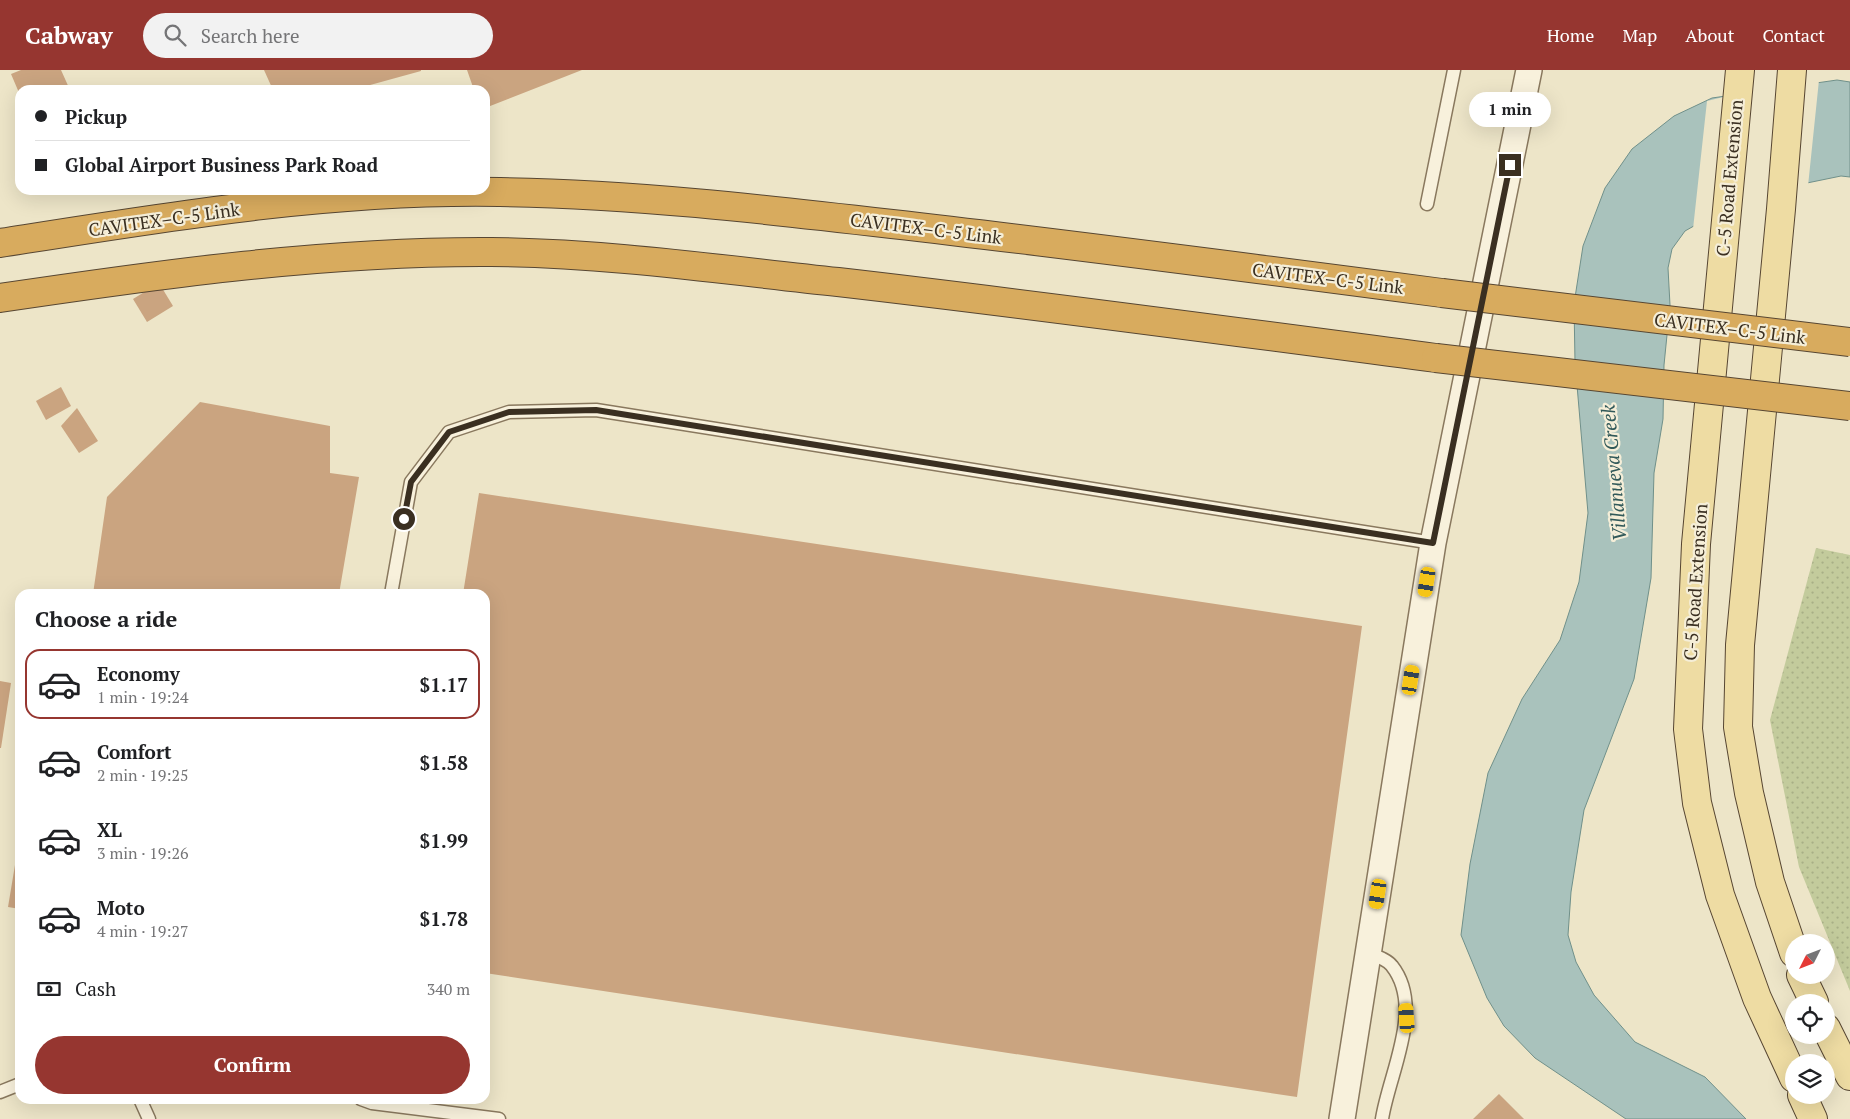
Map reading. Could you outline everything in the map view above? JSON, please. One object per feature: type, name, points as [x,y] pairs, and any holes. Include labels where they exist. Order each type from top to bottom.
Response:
[{"type":"highway","name":"CAVITEX–C-5 Link","points":[[490,192],[602,196],[707,203],[985,234],[1850,342]]},
{"type":"highway","name":"CAVITEX–C-5 Link","points":[[0,242],[192,213],[388,195]]},
{"type":"highway","points":[[0,298],[194,271],[311,260],[493,252],[692,266],[981,298],[1436,358],[1850,406]]},
{"type":"main road","points":[[1788,934],[1770,882],[1749,793],[1738,727],[1740,645],[1781,209],[1791,74]]},
{"type":"main road","name":"C-5 Road Extension","points":[[1738,82],[1696,544],[1688,729],[1697,803],[1720,895],[1756,998],[1785,1059]]},
{"type":"main road","points":[[1834,1044],[1850,1076]]},
{"type":"main road","points":[[1806,1104],[1813,1119]]},
{"type":"street","points":[[1342,1119],[1433,543],[1529,70]]},
{"type":"lane","points":[[1427,204],[1454,70]]},
{"type":"lane","points":[[392,589],[411,482],[449,432],[509,412],[596,410],[1433,543]]},
{"type":"lane","points":[[1369,953],[1392,965],[1405,993],[1407,1018],[1385,1096],[1382,1119]]},
{"type":"lane","points":[[0,1092],[15,1086]]},
{"type":"lane","points":[[142,1104],[149,1119]]},
{"type":"lane","points":[[380,1104],[499,1119]]},
{"type":"green space","points":[[1816,548],[1850,555],[1850,991],[1835,955],[1835,934],[1827,934],[1799,867],[1770,720]]},
{"type":"water","name":"Villanueva Creek","points":[[1837,80],[1850,82],[1850,177],[1841,176],[1773,190],[1731,205],[1685,231],[1672,249],[1668,268],[1670,305],[1664,365],[1663,419],[1654,473],[1651,578],[1634,679],[1584,810],[1571,892],[1568,935],[1576,962],[1594,995],[1635,1042],[1705,1077],[1746,1119],[1626,1119],[1535,1058],[1504,1026],[1487,998],[1461,935],[1470,864],[1488,773],[1522,699],[1560,640],[1579,582],[1588,513],[1575,362],[1574,304],[1583,246],[1605,188],[1632,149],[1674,116],[1712,98]]},
{"type":"pier","points":[[1819,80],[1808,186],[1774,193],[1732,207],[1693,229],[1707,101],[1748,91]]},
{"type":"building","points":[[21,70],[61,70],[68,85],[16,85],[11,74]]},
{"type":"building","points":[[264,70],[421,70],[370,85],[271,85]]},
{"type":"building","points":[[467,70],[582,70],[490,106],[490,85],[472,85]]},
{"type":"building","points":[[159,283],[173,306],[147,322],[133,299]]},
{"type":"building","points":[[61,387],[71,406],[46,420],[36,401]]},
{"type":"building","points":[[200,402],[330,426],[330,473],[359,477],[340,589],[94,589],[107,497]]},
{"type":"building","points":[[77,408],[98,441],[79,453],[61,426]]},
{"type":"building","points":[[479,493],[1362,626],[1297,1097],[490,974],[490,589],[464,589]]},
{"type":"building","points":[[0,681],[11,683],[1,748],[0,748]]},
{"type":"building","points":[[15,865],[15,908],[8,907]]},
{"type":"building","points":[[1499,1094],[1524,1119],[1473,1119]]},
{"type":"route","points":[[404,519],[411,482],[449,432],[509,412],[596,410],[1433,543],[1510,165]]}]
